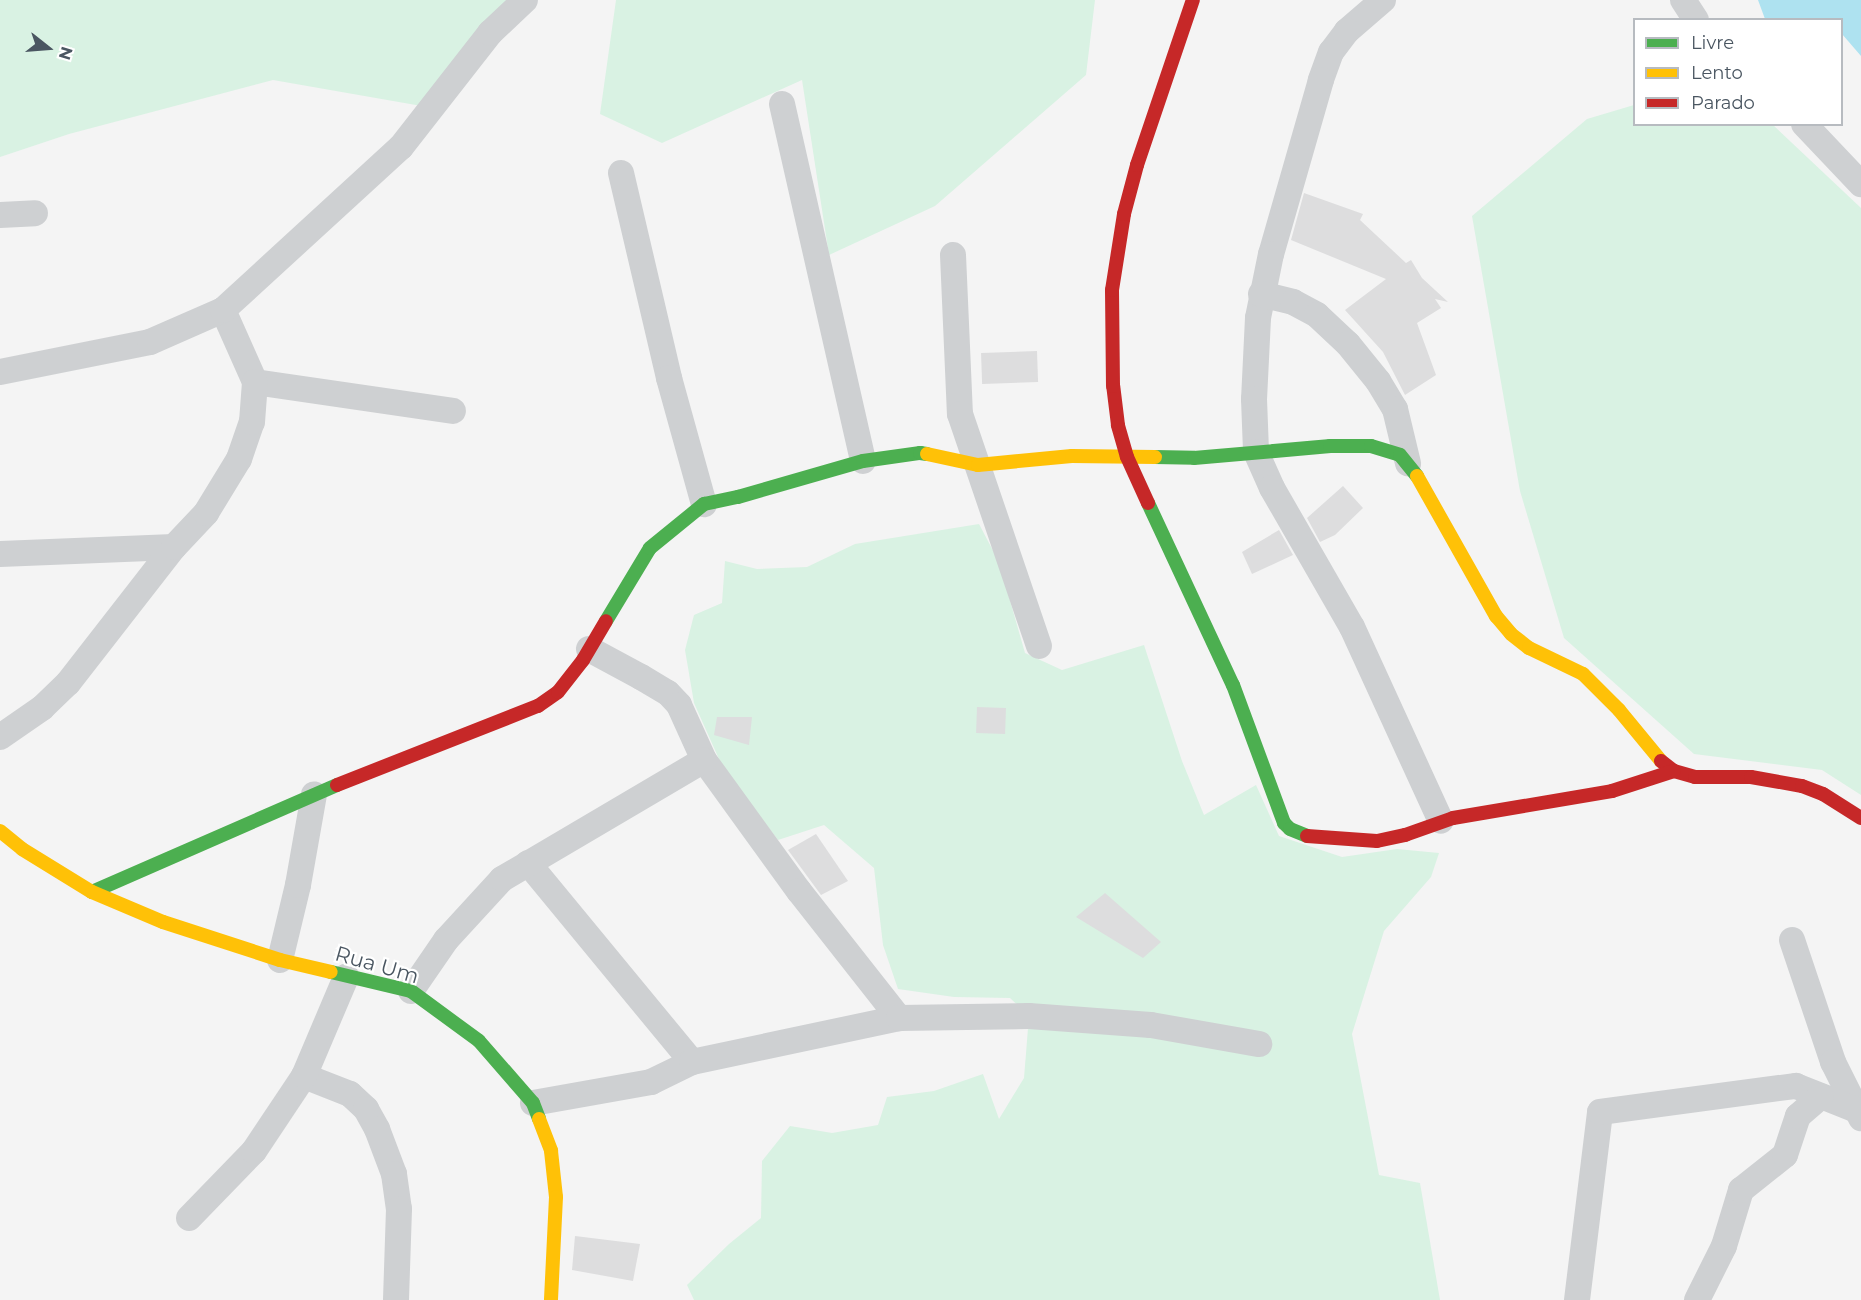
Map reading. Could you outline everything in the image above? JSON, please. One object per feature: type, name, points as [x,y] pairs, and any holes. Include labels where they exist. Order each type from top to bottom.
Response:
[{"type":"street","points":[[0,372],[150,342],[223,310],[401,147],[490,33],[525,0]]},
{"type":"street","points":[[1193,0],[1137,165],[1115,259],[1111,357],[1118,425],[1127,457],[1233,685],[1278,807],[1290,829],[1325,839],[1377,841],[1406,835],[1441,821],[1612,791],[1674,771]]},
{"type":"street","points":[[1383,0],[1347,31],[1331,52],[1320,80],[1261,294],[1255,362],[1256,452],[1272,488],[1352,627],[1441,821]]},
{"type":"street","points":[[1683,0],[1695,18]]},
{"type":"street","points":[[782,104],[863,461]]},
{"type":"street","points":[[1806,126],[1861,184]]},
{"type":"street","points":[[621,173],[669,378],[704,504]]},
{"type":"street","points":[[0,215],[35,213]]},
{"type":"street","points":[[953,255],[960,414],[1039,646]]},
{"type":"street","points":[[1261,294],[1293,302],[1317,315],[1348,344],[1378,381],[1395,409],[1408,463],[1431,497],[1480,588],[1504,626],[1529,648],[1583,674],[1619,710],[1646,746],[1674,771],[1695,777],[1751,777],[1802,786],[1822,794],[1861,818]]},
{"type":"street","points":[[0,737],[42,708],[68,684],[174,547],[206,513],[239,459],[252,422],[255,382],[223,310]]},
{"type":"street","points":[[255,382],[453,411]]},
{"type":"street","points":[[92,892],[314,794],[538,706],[558,692],[589,649],[650,548],[704,504],[738,497],[863,461],[920,453],[978,465],[1018,464],[1072,456],[1194,458],[1371,446],[1389,450],[1408,463]]},
{"type":"street","points":[[0,554],[174,547]]},
{"type":"street","points":[[589,649],[668,693],[679,705],[704,760],[799,891],[899,1018]]},
{"type":"street","points":[[411,991],[446,940],[502,879],[704,760]]},
{"type":"street","points":[[280,960],[298,885],[314,794]]},
{"type":"street","name":"Rua Um","points":[[0,831],[22,849],[92,892],[163,922],[280,960],[411,991],[479,1041],[533,1103],[550,1151],[554,1172],[551,1300]]},
{"type":"street","points":[[528,862],[692,1062]]},
{"type":"street","points":[[1792,940],[1817,1019],[1858,1114]]},
{"type":"street","points":[[189,1218],[254,1150],[304,1076],[346,977]]},
{"type":"street","points":[[533,1103],[651,1082],[692,1062],[899,1018],[1040,1017],[1151,1025],[1259,1044]]},
{"type":"street","points":[[304,1076],[351,1094],[366,1109],[377,1129],[394,1174],[399,1209],[396,1300]]},
{"type":"street","points":[[1577,1300],[1600,1112],[1796,1086],[1858,1114]]},
{"type":"street","points":[[1697,1300],[1724,1246],[1741,1190],[1785,1155],[1798,1116],[1821,1096]]},
{"type":"green space","points":[[0,0],[515,0],[433,108],[273,80],[69,134],[0,157]]},
{"type":"green space","points":[[616,0],[1095,0],[1086,75],[935,206],[829,255],[802,80],[662,143],[600,114]]},
{"type":"green space","points":[[1633,105],[1633,126],[1774,126],[1861,208],[1861,795],[1822,770],[1694,754],[1564,638],[1520,491],[1472,216],[1587,119]]},
{"type":"green space","points":[[979,524],[999,562],[1025,653],[1062,670],[1144,645],[1182,761],[1204,815],[1256,785],[1279,836],[1342,857],[1397,849],[1439,853],[1431,877],[1384,931],[1352,1034],[1379,1175],[1420,1183],[1440,1300],[694,1300],[687,1285],[729,1244],[761,1218],[762,1161],[790,1126],[832,1133],[878,1125],[887,1097],[934,1091],[983,1074],[999,1119],[1024,1078],[1029,1016],[1010,998],[954,997],[898,989],[883,945],[874,868],[824,825],[778,840],[723,768],[694,703],[685,650],[694,615],[722,603],[725,561],[757,569],[807,567],[855,544]]},
{"type":"water","points":[[1758,0],[1861,0],[1861,56],[1843,35],[1843,18],[1765,18]]},
{"type":"building","points":[[1304,193],[1363,214],[1360,220],[1406,263],[1411,260],[1422,278],[1448,302],[1435,299],[1441,308],[1417,323],[1436,375],[1405,395],[1383,352],[1345,310],[1386,279],[1291,240]]},
{"type":"building","points":[[1037,351],[1038,382],[982,384],[981,353]]},
{"type":"building","points":[[1343,486],[1363,508],[1335,535],[1320,542],[1307,518]]},
{"type":"building","points":[[1279,530],[1293,555],[1252,574],[1242,552]]},
{"type":"building","points":[[977,707],[1006,708],[1005,734],[976,733]]},
{"type":"building","points":[[717,717],[752,717],[749,745],[714,735]]},
{"type":"building","points":[[816,834],[848,881],[821,895],[788,850]]},
{"type":"building","points":[[1105,893],[1161,942],[1143,958],[1076,917]]},
{"type":"building","points":[[575,1236],[640,1244],[633,1281],[572,1270]]},
{"type":"traffic: fast","points":[[1155,457],[1194,458],[1330,446],[1371,446],[1400,455],[1417,476]]},
{"type":"traffic: fast","points":[[606,621],[650,548],[704,504],[738,497],[863,461],[927,454]]},
{"type":"traffic: fast","points":[[1148,503],[1233,685],[1284,823],[1290,829],[1307,836]]},
{"type":"traffic: fast","points":[[92,892],[337,785]]},
{"type":"traffic: fast","points":[[331,972],[411,991],[479,1041],[533,1103],[539,1119]]},
{"type":"traffic: slow","points":[[927,454],[978,465],[1072,456],[1155,457]]},
{"type":"traffic: slow","points":[[1417,476],[1496,616],[1511,634],[1529,648],[1583,674],[1619,710],[1661,761]]},
{"type":"traffic: slow","points":[[0,831],[22,849],[92,892],[163,922],[280,960],[331,972]]},
{"type":"traffic: slow","points":[[539,1119],[551,1151],[556,1197],[551,1300]]},
{"type":"traffic: jam","points":[[1148,503],[1127,457],[1118,425],[1113,386],[1112,290],[1124,214],[1137,165],[1193,0]]},
{"type":"traffic: jam","points":[[337,785],[538,706],[558,692],[583,660],[606,621]]},
{"type":"traffic: jam","points":[[1661,761],[1674,771],[1695,777],[1751,777],[1802,786],[1823,794],[1861,818]]},
{"type":"traffic: jam","points":[[1307,836],[1377,841],[1405,835],[1453,818],[1612,791],[1674,771]]}]
